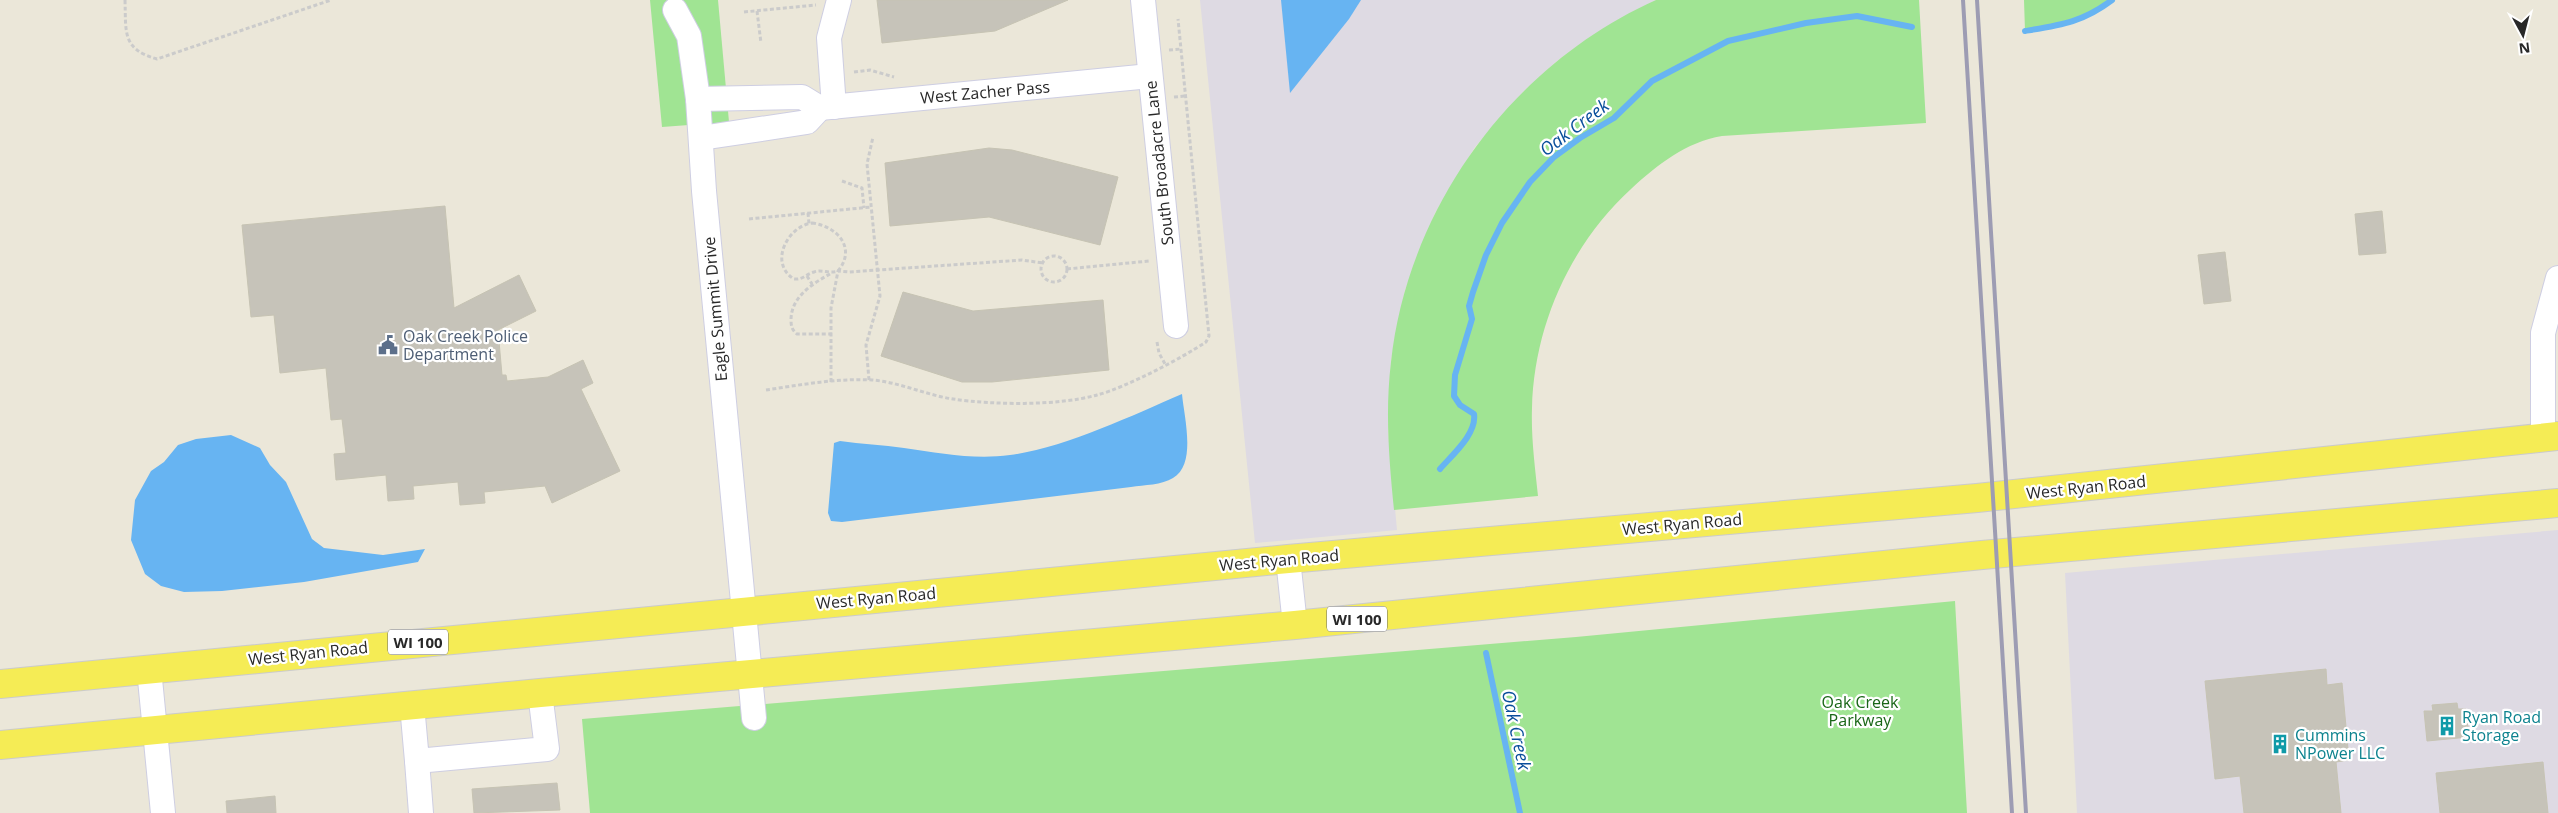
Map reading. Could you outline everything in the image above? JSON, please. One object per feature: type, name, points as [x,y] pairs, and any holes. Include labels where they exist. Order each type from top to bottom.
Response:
[{"type":"main road","name":"West Ryan Road","points":[[0,684],[744,610],[1288,559],[1977,498],[2550,437]]},
{"type":"main road","name":"WI 100","points":[[0,745],[540,693],[1296,625],[1982,555],[2558,503]]},
{"type":"street","name":"South Broadacre Lane","points":[[1143,0],[1176,326]]},
{"type":"street","points":[[827,108],[828,2]]},
{"type":"street","name":"Eagle Summit Drive","points":[[675,10],[689,36],[698,99],[704,191],[754,718]]},
{"type":"street","name":"West Zacher Pass","points":[[827,108],[1150,76]]},
{"type":"street","points":[[698,99],[802,97],[827,108]]},
{"type":"street","points":[[701,138],[807,122],[827,108]]},
{"type":"street","points":[[2550,437],[2543,333],[2558,278]]},
{"type":"street","points":[[1288,559],[1296,625]]},
{"type":"street","points":[[148,668],[163,813]]},
{"type":"street","points":[[417,760],[547,750],[540,693]]},
{"type":"street","points":[[412,705],[421,813]]},
{"type":"path","points":[[125,0],[126,27],[130,46],[140,54],[157,59],[331,0]]},
{"type":"path","points":[[744,12],[828,2]]},
{"type":"path","points":[[757,11],[761,43]]},
{"type":"path","points":[[766,390],[832,382],[869,380],[951,399],[994,404],[1094,396],[1119,387],[1206,342],[1209,336],[1178,19]]},
{"type":"path","points":[[846,72],[870,70],[893,78],[903,76]]},
{"type":"path","points":[[869,380],[866,345],[880,296],[867,164],[873,137]]},
{"type":"path","points":[[842,181],[862,188],[864,208]]},
{"type":"path","points":[[863,197],[870,196]]},
{"type":"path","points":[[749,219],[871,207]]},
{"type":"path","points":[[808,213],[809,224]]},
{"type":"path","points":[[832,382],[832,308],[838,271],[846,257],[842,239],[831,228],[809,224],[800,227],[789,236],[783,255],[784,267],[790,276],[798,279],[816,271],[833,273]]},
{"type":"path","points":[[1056,256],[1064,260],[1067,269],[1062,280],[1050,282],[1041,273],[1042,263],[1047,258],[1056,256]]},
{"type":"path","points":[[832,334],[797,334],[792,328],[791,318],[796,303],[812,284],[838,271],[1022,260],[1042,263]]},
{"type":"path","points":[[1067,269],[1149,261]]},
{"type":"path","points":[[807,276],[812,284]]},
{"type":"path","points":[[1157,342],[1159,353],[1165,364]]},
{"type":"shaded area","points":[[1200,0],[1656,0],[1590,37],[1557,61],[1523,92],[1475,147],[1435,213],[1405,290],[1391,360],[1388,431],[1397,530],[1255,543]]},
{"type":"shaded area","points":[[2558,530],[2558,813],[2077,813],[2065,573]]},
{"type":"green space","points":[[650,0],[718,0],[729,122],[662,127]]},
{"type":"green space","points":[[1656,0],[1919,0],[1926,123],[1722,136],[1696,143],[1651,171],[1609,211],[1590,235],[1573,261],[1548,317],[1534,377],[1532,408],[1538,496],[1394,510],[1388,418],[1391,362],[1401,304],[1419,249],[1445,196],[1476,146],[1514,102],[1557,62],[1604,28]]},
{"type":"green space","points":[[2024,0],[2112,0],[2091,13],[2071,22],[2025,31]]},
{"type":"green space","name":"Oak Creek Parkway","points":[[1955,601],[1967,813],[590,813],[582,719],[1576,637]]},
{"type":"water","points":[[1281,0],[1361,0],[1349,19],[1290,93]]},
{"type":"water","points":[[1182,394],[1187,439],[1185,462],[1173,478],[1164,482],[842,522],[831,521],[828,513],[834,443],[840,441],[983,457],[1010,455],[1052,446],[1075,438]]},
{"type":"water","points":[[231,435],[260,448],[270,465],[286,482],[312,539],[324,548],[383,555],[425,549],[418,562],[304,582],[222,591],[184,592],[161,586],[145,574],[131,540],[135,500],[151,471],[164,462],[178,445],[196,439]]},
{"type":"building","points":[[877,0],[1068,0],[995,31],[882,43]]},
{"type":"building","points":[[989,148],[1012,150],[1118,177],[1100,245],[989,217],[890,226],[885,163]]},
{"type":"building","name":"Oak Creek Police Department","points":[[445,206],[454,308],[519,275],[536,311],[498,330],[502,375],[506,375],[507,381],[548,377],[583,360],[593,383],[581,389],[620,471],[552,503],[545,486],[484,492],[485,503],[460,505],[458,482],[413,486],[414,499],[388,501],[386,475],[336,480],[334,454],[346,453],[342,419],[331,420],[326,368],[280,373],[274,315],[251,317],[242,225]]},
{"type":"building","points":[[2382,211],[2386,253],[2359,255],[2355,214]]},
{"type":"building","points":[[2225,252],[2231,301],[2204,304],[2198,255]]},
{"type":"building","points":[[903,292],[973,311],[1103,300],[1109,370],[992,382],[962,382],[881,356]]},
{"type":"building","name":"Cummins NPower LLC","points":[[2326,669],[2327,685],[2342,683],[2349,760],[2336,762],[2341,813],[2244,813],[2240,776],[2215,779],[2205,681]]},
{"type":"building","name":"Ryan Road Storage","points":[[2457,703],[2458,709],[2466,709],[2469,737],[2427,741],[2424,711],[2433,711],[2432,705]]},
{"type":"building","points":[[2543,762],[2548,813],[2440,813],[2436,773]]},
{"type":"building","points":[[557,783],[560,810],[474,813],[472,789]]},
{"type":"building","points":[[275,796],[276,813],[227,813],[226,801]]},
{"type":"waterway","name":"Oak Creek","points":[[2025,31],[2071,22],[2091,13],[2112,0]]},
{"type":"waterway","name":"Oak Creek","points":[[1440,469],[1463,444],[1474,422],[1474,414],[1460,405],[1454,396],[1455,375],[1472,319],[1469,306],[1486,255],[1502,223],[1530,182],[1554,157],[1580,138],[1614,118],[1652,81],[1728,41],[1806,23],[1857,16],[1912,27]]},
{"type":"waterway","name":"Oak Creek","points":[[1486,653],[1520,813]]},
{"type":"railway","points":[[1963,0],[2012,813]]},
{"type":"railway","points":[[1977,0],[2026,813]]},
{"type":"place","name":"Oak Creek Police Department","points":[[388,345]]},
{"type":"place","name":"Ryan Road Storage","points":[[2447,726]]},
{"type":"place","name":"Cummins NPower LLC","points":[[2280,744]]}]
